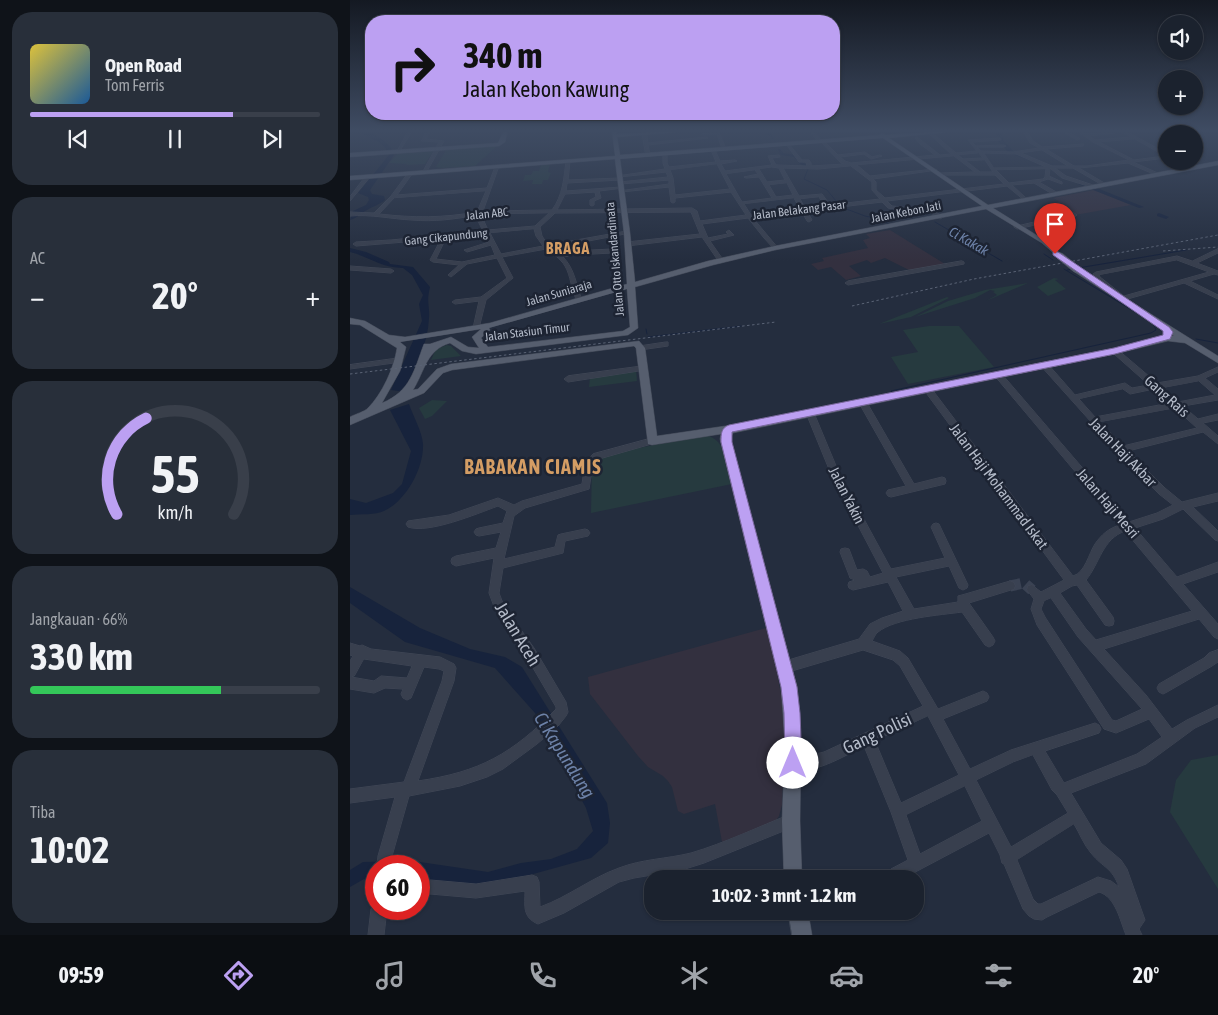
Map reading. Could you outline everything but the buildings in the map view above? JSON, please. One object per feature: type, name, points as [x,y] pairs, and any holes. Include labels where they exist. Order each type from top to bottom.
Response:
[{"type":"main road","points":[[350,178],[410,174]]},
{"type":"main road","name":"Jalan Otto Iskandardinata","points":[[619,174],[627,233],[634,327]]},
{"type":"main road","points":[[939,174],[1025,233]]},
{"type":"main road","points":[[989,208],[1164,174]]},
{"type":"main road","points":[[989,208],[1025,233],[1044,242],[1076,269],[1218,360]]},
{"type":"main road","name":"Jalan Kebon Jati","points":[[775,248],[989,208]]},
{"type":"main road","name":"Jalan Suniaraja","points":[[427,344],[476,328],[522,317],[630,285],[775,248]]},
{"type":"main road","points":[[1120,296],[1168,331],[1167,337],[1163,339]]},
{"type":"main road","points":[[388,338],[427,344],[430,348],[444,341],[486,330],[522,317]]},
{"type":"main road","points":[[350,321],[362,323],[402,347],[383,395],[371,411]]},
{"type":"main road","name":"Jalan Stasiun Timur","points":[[444,341],[455,341],[469,351],[486,350],[625,333],[631,331],[634,327]]},
{"type":"main road","points":[[486,330],[476,337],[478,343],[486,350]]},
{"type":"main road","points":[[412,386],[416,388],[422,387],[445,368],[461,365],[639,346],[640,368],[652,441],[704,432],[727,434],[810,414],[1115,351],[1163,339],[1186,340]]},
{"type":"main road","points":[[397,401],[412,386],[427,344]]},
{"type":"main road","points":[[350,421],[421,391],[433,378]]},
{"type":"main road","points":[[727,434],[785,666],[792,713],[793,870]]},
{"type":"main road","points":[[798,920],[799,934]]},
{"type":"street","points":[[376,214],[393,197],[410,174]]},
{"type":"street","points":[[455,302],[483,299],[510,278],[486,232],[480,214],[494,174]]},
{"type":"street","points":[[566,174],[564,193],[560,204],[537,227],[545,247],[560,256],[568,265],[579,300]]},
{"type":"street","points":[[564,193],[597,191],[655,174]]},
{"type":"street","points":[[669,174],[673,197],[671,210]]},
{"type":"street","points":[[723,174],[759,231],[775,248]]},
{"type":"street","points":[[783,174],[809,220]]},
{"type":"street","points":[[864,174],[874,182],[874,190],[890,207],[913,210],[929,209],[940,217]]},
{"type":"street","points":[[869,178],[904,174]]},
{"type":"street","points":[[998,174],[1025,200]]},
{"type":"street","points":[[1048,174],[1047,177],[1060,183]]},
{"type":"street","points":[[1059,174],[1091,188]]},
{"type":"street","points":[[1083,174],[1104,185]]},
{"type":"street","points":[[746,177],[761,175],[775,199]]},
{"type":"street","points":[[350,200],[368,177]]},
{"type":"street","name":"Jalan Belakang Pasar","points":[[698,224],[1034,181],[1046,179],[1047,177]]},
{"type":"street","points":[[620,183],[671,178]]},
{"type":"street","points":[[766,184],[788,181]]},
{"type":"street","points":[[1034,181],[1056,194]]},
{"type":"street","points":[[565,182],[672,185]]},
{"type":"street","points":[[393,197],[488,189]]},
{"type":"street","points":[[673,197],[734,190]]},
{"type":"street","points":[[592,205],[592,200],[599,198],[597,191]]},
{"type":"street","points":[[742,203],[820,195],[828,206]]},
{"type":"street","name":"Jalan ABC","points":[[350,214],[364,213],[420,219],[489,212],[671,210],[694,211],[698,224]]},
{"type":"street","points":[[1017,226],[1074,215]]},
{"type":"street","points":[[698,224],[721,261]]},
{"type":"street","name":"Gang Cikapundung","points":[[356,244],[537,227]]},
{"type":"street","points":[[627,244],[731,236],[729,232]]},
{"type":"street","points":[[444,237],[433,260],[462,264],[499,255],[627,233]]},
{"type":"street","points":[[467,250],[492,244]]},
{"type":"street","points":[[560,256],[573,253],[612,251]]},
{"type":"street","points":[[1193,263],[1218,251]]},
{"type":"street","points":[[1174,259],[1193,263],[1215,273],[1120,296],[1119,292],[1097,278],[1096,274],[1174,259]]},
{"type":"street","points":[[848,283],[962,263]]},
{"type":"street","points":[[451,275],[462,264]]},
{"type":"street","points":[[350,268],[391,271]]},
{"type":"street","points":[[1185,281],[1218,297]]},
{"type":"street","points":[[476,328],[483,299]]},
{"type":"street","points":[[639,346],[666,344]]},
{"type":"street","name":"Gang Rais","points":[[1115,351],[1154,387],[1216,437]]},
{"type":"street","points":[[350,367],[398,360]]},
{"type":"street","name":"Jalan Haji Akbar","points":[[1044,365],[1120,450],[1162,491],[1183,506],[1218,537]]},
{"type":"street","points":[[568,379],[640,368]]},
{"type":"street","points":[[1073,398],[1125,386],[1130,391],[1200,378],[1218,369]]},
{"type":"street","name":"Jalan Haji Mesri","points":[[998,374],[1218,633]]},
{"type":"street","points":[[1200,378],[1218,395]]},
{"type":"street","name":"Jalan Haji Mohammad Iskat","points":[[928,390],[1075,580]]},
{"type":"street","points":[[1093,420],[1218,395]]},
{"type":"street","points":[[863,403],[912,488]]},
{"type":"street","name":"Jalan Yakin","points":[[810,414],[835,474],[911,615]]},
{"type":"street","points":[[1196,422],[1218,417]]},
{"type":"street","points":[[1120,450],[1204,429]]},
{"type":"street","points":[[411,524],[428,523],[449,518],[498,502],[509,506],[513,510],[522,505],[583,488],[587,484],[589,463],[596,456],[652,441]]},
{"type":"street","points":[[891,493],[942,481]]},
{"type":"street","points":[[1152,711],[1116,727],[1108,725],[1040,621],[1036,609],[1036,594],[1052,591],[1087,572],[1094,553],[1106,537],[1119,528],[1160,516],[1183,506],[1218,498]]},
{"type":"street","name":"Jalan Aceh","points":[[350,796],[453,782],[476,775],[506,760],[540,733],[562,712],[562,706],[497,602],[494,593],[498,559],[510,514],[513,510]]},
{"type":"street","points":[[479,532],[507,526]]},
{"type":"street","points":[[936,527],[963,585]]},
{"type":"street","points":[[456,561],[498,559],[559,550],[561,538],[585,533]]},
{"type":"street","points":[[845,552],[854,575],[863,574],[867,582]]},
{"type":"street","points":[[853,585],[952,561]]},
{"type":"street","points":[[1175,582],[1218,567]]},
{"type":"street","points":[[1075,580],[1109,621]]},
{"type":"street","points":[[989,641],[962,600],[1010,586]]},
{"type":"street","points":[[1052,591],[1087,639],[1152,711],[1171,738]]},
{"type":"street","points":[[863,644],[874,628],[911,615],[965,606]]},
{"type":"street","points":[[1099,645],[1201,613]]},
{"type":"street","points":[[785,666],[863,644],[896,655],[904,662],[933,712],[1008,858],[1028,904],[1034,911],[1042,912],[1098,884],[1104,884],[1114,893],[1133,932]]},
{"type":"street","points":[[350,672],[356,650],[371,655],[402,657],[446,665],[450,668],[407,788],[386,855]]},
{"type":"street","points":[[1162,688],[1208,662],[1213,657],[1218,656]]},
{"type":"street","points":[[350,683],[374,687],[382,683],[409,689],[420,661]]},
{"type":"street","name":"Gang Polisi","points":[[793,763],[804,764],[818,760],[933,712],[983,697]]},
{"type":"street","points":[[1062,790],[1141,759],[1191,724],[1218,712]]},
{"type":"street","points":[[898,812],[1011,756],[1095,729]]},
{"type":"street","points":[[867,738],[898,812],[916,863]]},
{"type":"street","points":[[1036,748],[1096,848],[1116,865],[1122,874],[1136,920],[1133,932]]},
{"type":"street","points":[[1008,858],[1077,815]]},
{"type":"street","points":[[430,887],[476,891],[532,882],[533,912],[535,915],[540,915],[582,896],[616,876],[639,869],[676,864],[699,857],[791,821]]},
{"type":"street","points":[[903,870],[991,824]]},
{"type":"street","points":[[376,935],[378,920]]},
{"type":"shaded area","points":[[1094,190],[1131,205],[1075,215],[1056,203],[1059,201],[1053,198]]},
{"type":"shaded area","points":[[890,230],[945,264],[911,271],[885,258],[871,263],[867,260],[849,266],[861,276],[846,280],[831,267],[818,270],[811,264],[824,261],[822,258],[868,248],[863,240],[870,238],[866,234]]},
{"type":"shaded area","points":[[766,628],[774,657],[782,700],[785,734],[782,805],[775,822],[722,842],[715,804],[684,814],[678,811],[672,787],[668,781],[648,767],[638,756],[590,694],[588,677]]},
{"type":"green space","points":[[551,174],[548,180],[543,180],[542,184],[532,184],[533,180],[523,181],[525,175]]},
{"type":"green space","points":[[1054,278],[1059,279],[1055,280],[1066,289],[1048,296],[1037,287]]},
{"type":"green space","points":[[1028,283],[986,301],[997,295],[993,292],[995,291],[990,290],[975,298],[915,317],[948,301],[985,290]]},
{"type":"green space","points":[[947,297],[949,298],[911,317],[879,324]]},
{"type":"green space","points":[[929,326],[959,326],[994,367],[908,384],[891,357],[918,352],[903,330]]},
{"type":"green space","points":[[447,345],[451,346],[461,356],[431,360],[436,349]]},
{"type":"green space","points":[[636,369],[637,381],[589,387],[590,377]]},
{"type":"green space","points":[[432,400],[447,401],[432,416],[425,419],[419,408]]},
{"type":"green space","points":[[705,435],[712,437],[722,447],[732,484],[591,513],[592,464],[603,455]]},
{"type":"green space","points":[[1218,755],[1218,889],[1170,812],[1176,780],[1191,760]]},
{"type":"water","points":[[374,174],[381,174],[370,190],[372,194],[384,196],[385,200],[350,220],[353,211],[366,205],[369,200],[368,197],[358,193]]},
{"type":"water","points":[[350,248],[366,252],[390,264],[413,267],[430,287],[428,297],[428,328],[424,346],[404,389],[399,391],[391,390],[422,321],[419,304],[423,295],[412,275],[403,268],[395,268],[350,252]]},
{"type":"water","points":[[409,404],[423,444],[423,453],[412,483],[400,500],[384,511],[372,514],[350,515],[350,499],[366,503],[393,493],[402,484],[411,451],[390,410]]},
{"type":"water","name":"Ci Kapundung","points":[[350,587],[420,628],[470,649],[505,657],[522,667],[607,803],[610,823],[608,843],[591,858],[475,890],[430,883],[430,863],[488,872],[521,863],[551,859],[577,849],[593,831],[586,808],[535,713],[495,668],[405,642],[350,603]]},
{"type":"water","points":[[365,862],[365,879],[350,887],[350,870]]},
{"type":"waterway","name":"Ci Kakak","points":[[806,174],[804,179],[827,190],[841,207],[865,216],[883,220],[890,225]]},
{"type":"waterway","points":[[1080,183],[1141,207]]},
{"type":"waterway","points":[[1159,215],[1166,217]]},
{"type":"waterway","name":"Ci Kakak","points":[[935,222],[1002,261]]},
{"type":"waterway","points":[[1078,268],[1186,250]]},
{"type":"waterway","name":"Ci Kakak","points":[[1044,254],[1053,260]]},
{"type":"waterway","name":"Ci Kakak","points":[[1064,269],[1160,327]]},
{"type":"waterway","name":"Ci Kakak","points":[[1067,270],[1073,269]]},
{"type":"waterway","points":[[892,393],[891,391],[1151,333],[1156,330],[1154,325]]},
{"type":"waterway","points":[[726,328],[741,326]]},
{"type":"waterway","points":[[648,337],[724,328]]},
{"type":"waterway","points":[[646,329],[647,334]]},
{"type":"waterway","name":"Ci Kakak","points":[[1196,339],[1218,343]]},
{"type":"tunnel","points":[[1010,586],[1024,583],[1032,590]]},
{"type":"railway","points":[[852,306],[974,279],[1218,235]]},
{"type":"railway","points":[[1163,251],[1218,247]]},
{"type":"railway","points":[[350,374],[776,322]]},
{"type":"district","name":"BRAGA","points":[[568,248]]},
{"type":"district","name":"BABAKAN CIAMIS","points":[[533,466]]},
{"type":"route","points":[[793,763],[792,713],[785,666],[725,438],[727,431],[729,429],[1115,351],[1167,337],[1168,332],[1166,329],[1055,254]]}]
